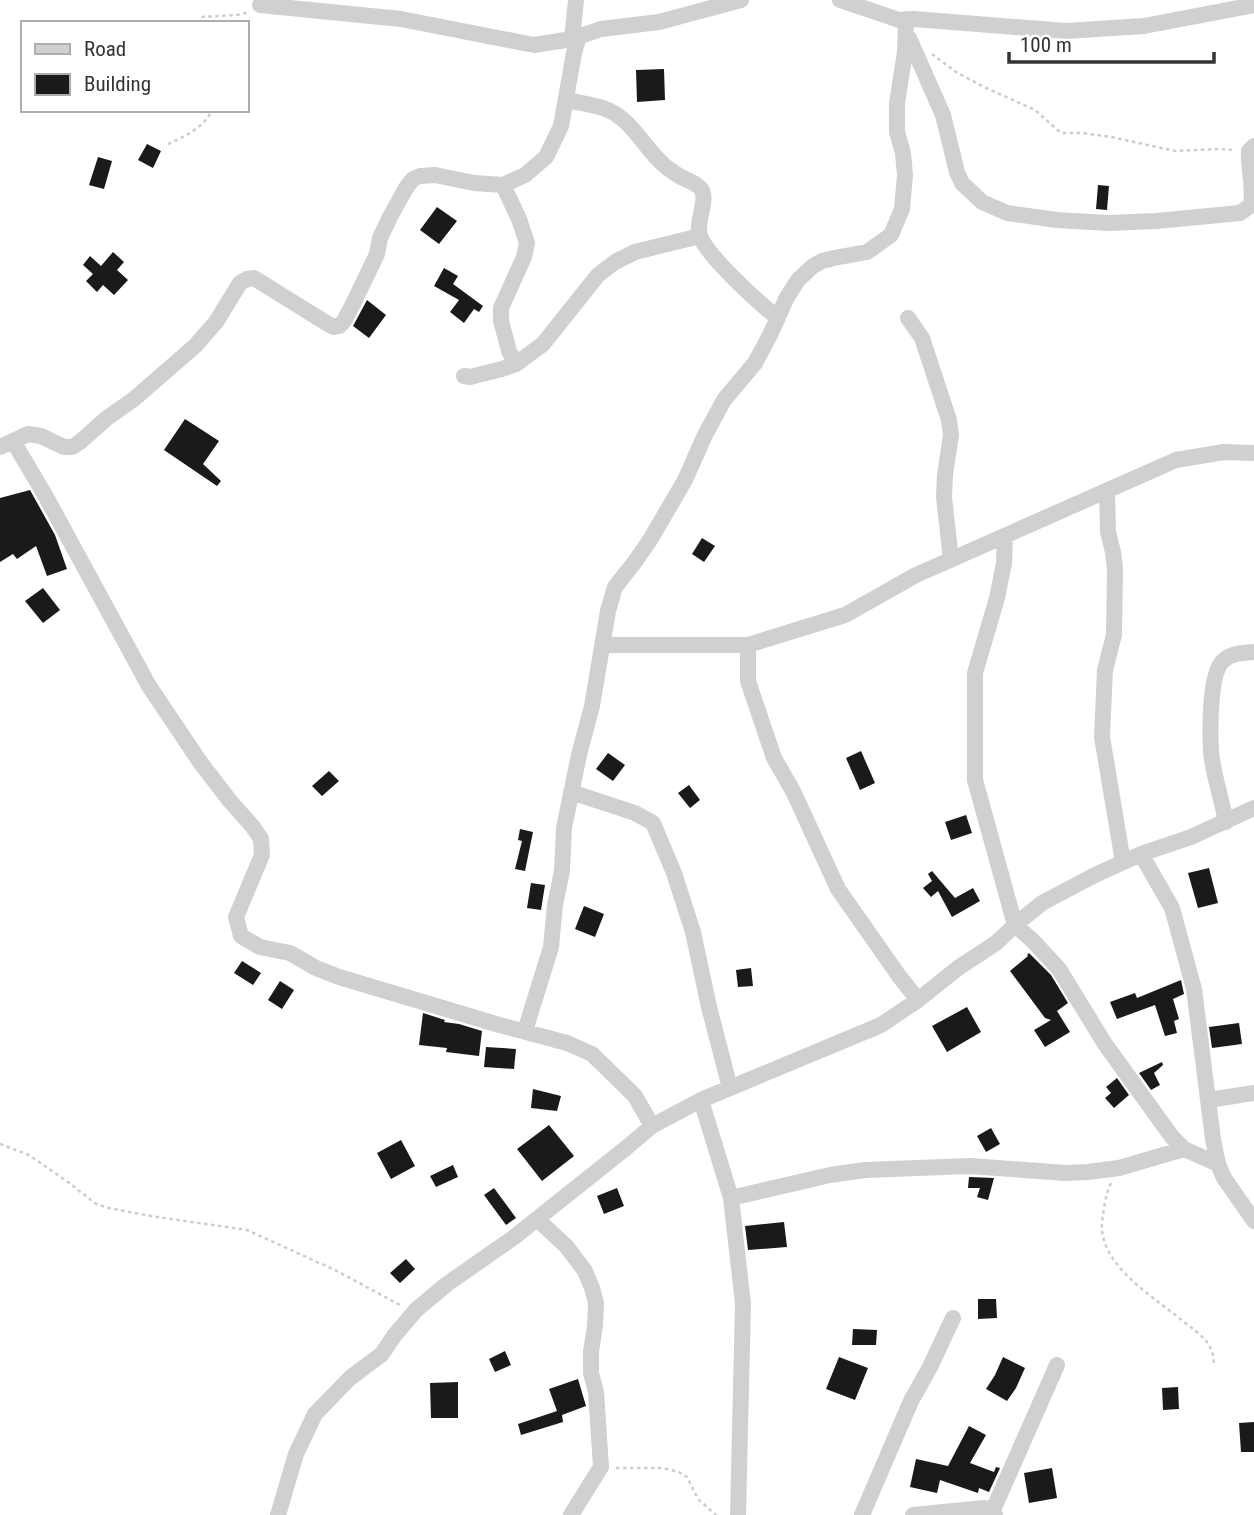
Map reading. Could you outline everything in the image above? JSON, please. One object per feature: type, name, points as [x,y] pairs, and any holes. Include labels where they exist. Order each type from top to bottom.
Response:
[{"type":"street","points":[[576,0],[574,53],[566,100],[561,126],[547,157],[525,175],[503,185],[435,176],[413,179],[390,217],[380,238],[377,254],[349,312],[339,326],[328,324],[254,278],[247,279],[240,283],[216,322],[195,346],[80,442],[72,447],[64,447],[41,436],[28,434],[7,444],[46,495],[149,686],[200,762],[261,839],[262,855],[236,917],[242,936],[260,947],[290,953],[316,968],[339,976],[567,1043],[592,1054],[635,1096],[652,1126]]},
{"type":"street","points":[[262,3],[401,19],[534,45],[575,38],[601,29],[659,22],[741,0]]},
{"type":"street","points":[[840,0],[899,20],[906,25],[943,115],[962,183],[982,202],[1007,213],[1108,223],[1240,213],[1251,205],[1252,149]]},
{"type":"street","points":[[906,25],[914,19],[1066,31],[1144,26],[1254,5]]},
{"type":"street","points":[[525,1031],[551,947],[562,871],[564,828],[592,706],[608,611],[615,587],[650,540],[685,480],[724,400],[755,363],[798,280],[822,261],[867,252],[891,235],[902,209],[905,175],[897,132],[897,103],[905,52],[906,25]]},
{"type":"street","points":[[566,100],[609,110],[632,128],[664,166],[701,188],[703,194],[700,236],[743,288],[778,318]]},
{"type":"street","points":[[503,185],[527,243],[524,257],[501,308],[501,321],[509,351],[516,363]]},
{"type":"street","points":[[464,376],[502,369],[516,363],[543,344],[591,283],[615,262],[635,252],[700,236]]},
{"type":"street","points":[[908,318],[922,338],[949,420],[951,435],[944,497],[950,560]]},
{"type":"street","points":[[602,645],[748,646],[845,615],[916,575],[1177,460],[1224,452],[1254,453]]},
{"type":"street","points":[[1107,492],[1108,532],[1115,568],[1114,635],[1105,670],[1102,737],[1123,862]]},
{"type":"street","points":[[1005,537],[1004,564],[997,598],[975,673],[975,780],[1015,925],[1059,969],[1105,1044],[1172,1137],[1184,1149],[1218,1164]]},
{"type":"street","points":[[748,646],[748,681],[774,758],[793,791],[838,890],[918,1000]]},
{"type":"street","points":[[1226,822],[1211,753],[1212,696],[1216,674],[1222,661],[1235,654],[1254,652]]},
{"type":"street","points":[[571,792],[635,813],[653,823],[674,873],[693,932],[730,1088]]},
{"type":"street","points":[[278,1515],[296,1454],[314,1414],[350,1378],[382,1354],[413,1312],[447,1284],[513,1238],[652,1126],[701,1100],[881,1025],[996,943],[1042,903],[1123,862],[1191,837],[1254,808]]},
{"type":"street","points":[[1141,854],[1172,908],[1194,989],[1218,1164],[1224,1178],[1254,1222]]},
{"type":"street","points":[[1209,1100],[1254,1093]]},
{"type":"street","points":[[701,1100],[731,1198],[743,1304],[738,1515]]},
{"type":"street","points":[[731,1198],[830,1175],[865,1170],[971,1166],[1066,1173],[1088,1172],[1119,1168],[1184,1149]]},
{"type":"street","points":[[537,1219],[567,1247],[579,1263],[592,1288],[596,1303],[591,1373],[596,1392],[601,1467],[571,1515]]},
{"type":"street","points":[[862,1515],[911,1401],[953,1318]]},
{"type":"street","points":[[913,1515],[984,1508],[994,1512],[1057,1364]]},
{"type":"path","points":[[199,21],[201,17],[246,14],[262,3]]},
{"type":"path","points":[[927,51],[956,72],[1035,110],[1061,133],[1092,134],[1175,151],[1252,149]]},
{"type":"path","points":[[168,144],[189,135],[201,126],[212,112]]},
{"type":"path","points":[[0,1144],[29,1155],[96,1204],[108,1209],[247,1230],[337,1271],[413,1312]]},
{"type":"path","points":[[1119,1168],[1106,1193],[1102,1217],[1102,1235],[1106,1247],[1135,1283],[1209,1343],[1214,1352],[1214,1364]]},
{"type":"path","points":[[601,1467],[663,1468],[679,1472],[687,1477],[698,1499],[716,1515]]},
{"type":"building","points":[[664,69],[665,100],[637,102],[636,70]]},
{"type":"building","points":[[147,144],[161,151],[153,168],[138,160]]},
{"type":"building","points":[[98,157],[112,161],[104,189],[89,185]]},
{"type":"building","points":[[1098,185],[1109,186],[1107,210],[1096,209]]},
{"type":"building","points":[[437,207],[457,221],[439,244],[420,230]]},
{"type":"building","points":[[113,252],[124,262],[117,270],[128,280],[114,295],[103,285],[97,292],[86,281],[93,274],[83,265],[90,256],[101,266]]},
{"type":"building","points":[[444,268],[458,276],[453,284],[483,306],[479,312],[474,309],[464,323],[450,312],[459,300],[434,286]]},
{"type":"building","points":[[367,300],[386,315],[369,338],[353,326]]},
{"type":"building","points":[[185,419],[219,441],[203,464],[221,481],[217,486],[164,450]]},
{"type":"building","points":[[30,490],[55,535],[67,569],[47,576],[36,546],[17,559],[13,554],[0,562],[0,498]]},
{"type":"building","points":[[702,538],[715,546],[704,562],[692,554]]},
{"type":"building","points":[[43,588],[60,610],[43,623],[25,601]]},
{"type":"building","points":[[861,751],[875,783],[860,790],[846,758]]},
{"type":"building","points":[[608,753],[625,765],[613,781],[596,769]]},
{"type":"building","points":[[329,771],[339,781],[322,796],[312,786]]},
{"type":"building","points":[[689,785],[700,800],[690,808],[678,793]]},
{"type":"building","points":[[966,815],[972,833],[951,840],[945,822]]},
{"type":"building","points":[[520,829],[533,832],[525,871],[515,869],[522,841],[518,840]]},
{"type":"building","points":[[1209,868],[1218,903],[1198,908],[1188,873]]},
{"type":"building","points":[[932,871],[955,898],[973,888],[980,901],[952,917],[938,891],[931,897],[923,888],[932,881],[928,874]]},
{"type":"building","points":[[531,883],[545,885],[541,910],[527,908]]},
{"type":"building","points":[[584,906],[604,914],[595,937],[575,929]]},
{"type":"building","points":[[1029,953],[1051,975],[1068,1003],[1057,1011],[1070,1032],[1045,1047],[1034,1030],[1051,1020],[1045,1018],[1010,971]]},
{"type":"building","points":[[242,961],[261,973],[253,985],[234,973]]},
{"type":"building","points":[[751,968],[753,986],[738,987],[736,970]]},
{"type":"building","points":[[1181,980],[1184,994],[1173,999],[1179,1019],[1174,1021],[1177,1033],[1165,1036],[1155,1005],[1117,1019],[1110,1002],[1135,993],[1137,998]]},
{"type":"building","points":[[280,981],[294,990],[282,1009],[268,1000]]},
{"type":"building","points":[[967,1007],[981,1032],[947,1052],[932,1026]]},
{"type":"building","points":[[423,1013],[445,1020],[444,1022],[482,1031],[479,1056],[419,1045]]},
{"type":"building","points":[[1239,1023],[1242,1044],[1212,1048],[1209,1027]]},
{"type":"building","points":[[486,1047],[516,1049],[514,1069],[484,1067]]},
{"type":"building","points":[[1162,1062],[1163,1065],[1154,1073],[1160,1085],[1151,1090],[1139,1073]]},
{"type":"building","points":[[1117,1078],[1129,1095],[1114,1108],[1105,1098],[1111,1093],[1106,1087]]},
{"type":"building","points":[[533,1089],[561,1096],[557,1111],[531,1108]]},
{"type":"building","points":[[549,1125],[574,1156],[542,1181],[517,1149]]},
{"type":"building","points":[[991,1128],[1000,1144],[986,1152],[977,1136]]},
{"type":"building","points":[[401,1140],[415,1166],[391,1179],[377,1153]]},
{"type":"building","points":[[453,1165],[458,1177],[436,1187],[430,1176]]},
{"type":"building","points":[[969,1177],[994,1178],[988,1200],[977,1197],[980,1188],[968,1188]]},
{"type":"building","points":[[494,1188],[516,1218],[506,1225],[484,1195]]},
{"type":"building","points":[[617,1188],[624,1206],[604,1214],[597,1196]]},
{"type":"building","points":[[784,1222],[787,1247],[748,1250],[745,1226]]},
{"type":"building","points":[[406,1259],[415,1269],[400,1283],[390,1273]]},
{"type":"building","points":[[978,1299],[996,1299],[997,1318],[978,1319]]},
{"type":"building","points":[[853,1329],[877,1330],[876,1345],[852,1345]]},
{"type":"building","points":[[505,1351],[511,1365],[495,1372],[489,1359]]},
{"type":"building","points":[[839,1357],[868,1368],[855,1400],[826,1389]]},
{"type":"building","points":[[1003,1357],[1025,1368],[1007,1401],[986,1389]]},
{"type":"building","points":[[578,1379],[586,1406],[562,1415],[563,1422],[521,1435],[518,1424],[557,1411],[549,1389]]},
{"type":"building","points":[[458,1382],[458,1418],[431,1418],[430,1383]]},
{"type":"building","points":[[1178,1387],[1179,1409],[1163,1410],[1162,1388]]},
{"type":"building","points":[[1254,1422],[1254,1452],[1241,1452],[1239,1423]]},
{"type":"building","points":[[969,1426],[986,1435],[970,1463],[994,1472],[996,1467],[1000,1468],[989,1492],[979,1488],[978,1493],[940,1480],[937,1493],[910,1487],[916,1459],[948,1466]]},
{"type":"building","points":[[1052,1468],[1057,1498],[1029,1503],[1024,1473]]}]
